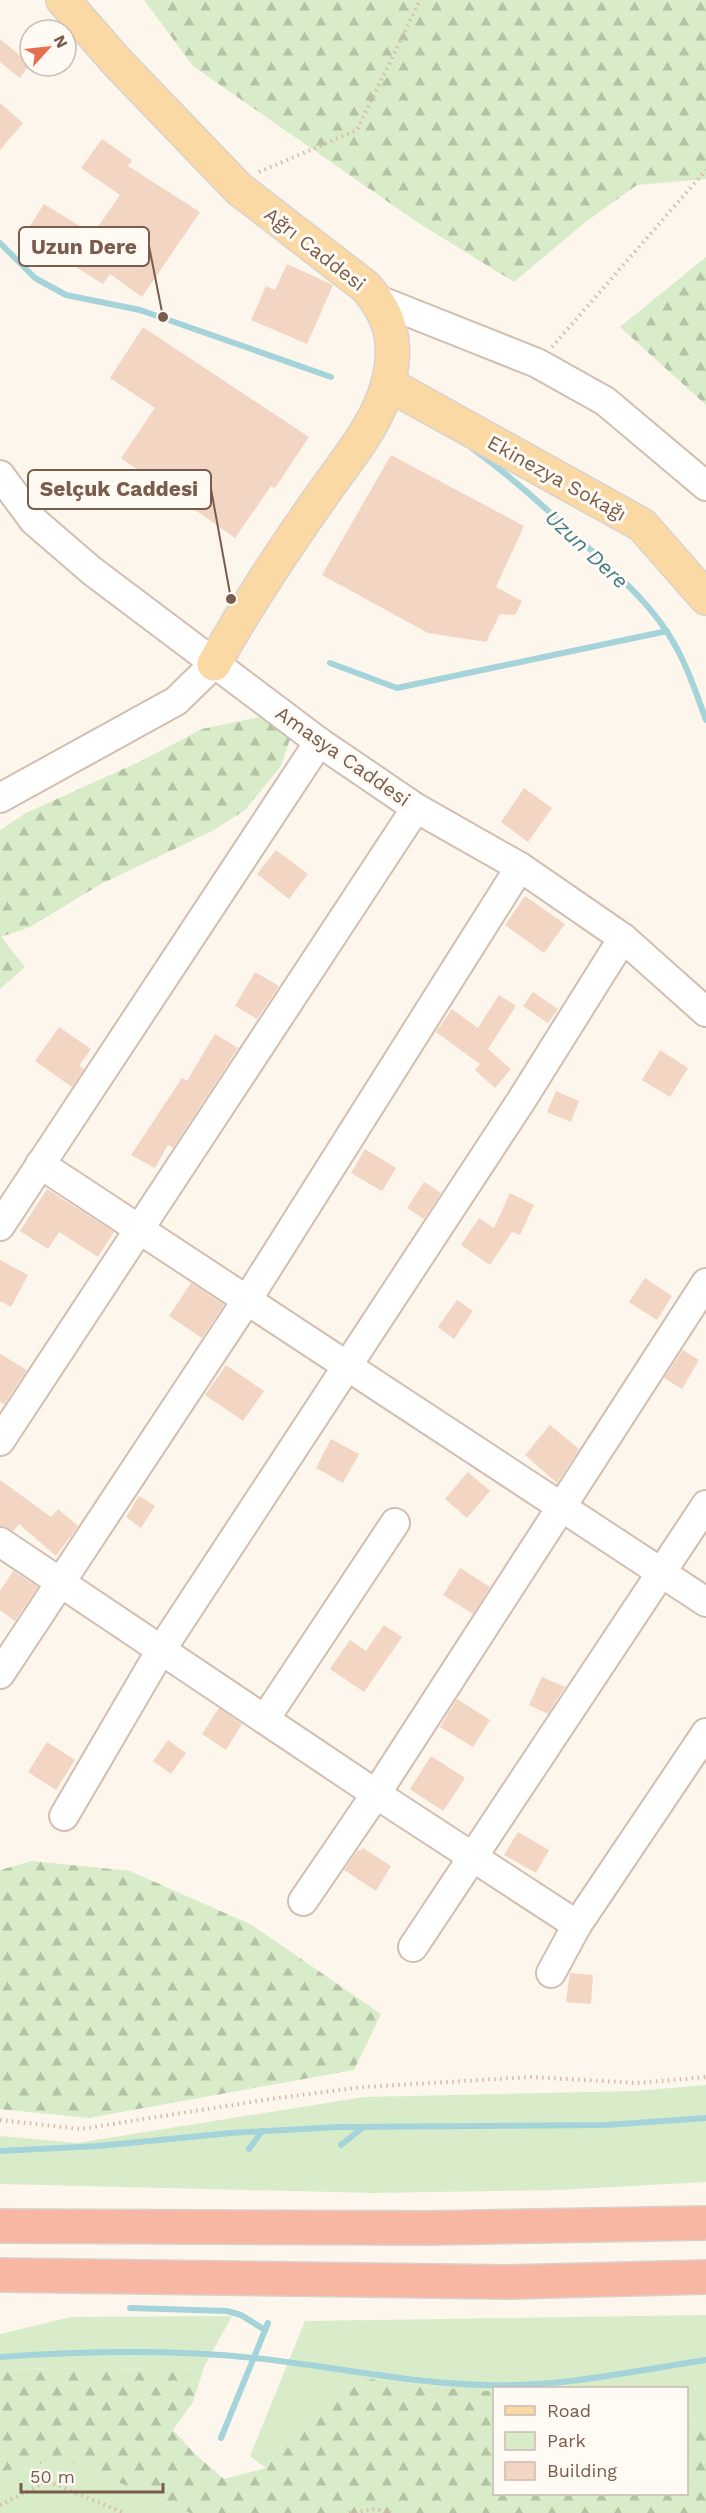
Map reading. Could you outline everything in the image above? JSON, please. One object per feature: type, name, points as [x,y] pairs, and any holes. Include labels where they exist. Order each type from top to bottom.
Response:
[{"type":"highway","points":[[0,2226],[429,2228],[706,2223]]},
{"type":"highway","points":[[0,2275],[509,2282],[706,2277]]},
{"type":"main road","name":"Ağrı Caddesi","points":[[63,0],[116,61],[239,189],[366,287],[376,299],[390,324],[392,353],[388,384],[379,409],[243,612],[214,664]]},
{"type":"main road","name":"Ekinezya Sokağı","points":[[388,384],[642,525],[706,598]]},
{"type":"street","points":[[376,299],[537,363],[604,401],[706,486]]},
{"type":"street","name":"Amasya Caddesi","points":[[0,475],[8,503],[34,521],[92,572],[319,742],[416,808],[520,867],[623,938],[706,1012]]},
{"type":"street","points":[[0,798],[176,700],[214,664]]},
{"type":"street","points":[[0,1226],[319,742]]},
{"type":"street","points":[[0,1441],[416,808]]},
{"type":"street","points":[[0,1674],[248,1300],[520,867]]},
{"type":"street","points":[[64,1816],[161,1650],[515,1111],[623,938]]},
{"type":"street","points":[[40,1164],[706,1602]]},
{"type":"street","points":[[303,1901],[376,1794],[706,1283]]},
{"type":"street","points":[[413,1947],[706,1505]]},
{"type":"street","points":[[265,1719],[395,1523]]},
{"type":"street","points":[[0,1542],[376,1794],[577,1925]]},
{"type":"street","points":[[551,1973],[577,1925],[706,1733]]},
{"type":"path","points":[[250,176],[357,130],[420,0]]},
{"type":"path","points":[[537,363],[706,170]]},
{"type":"path","points":[[0,2120],[81,2129],[270,2099],[364,2087],[531,2077],[637,2083],[706,2077]]},
{"type":"path","points":[[0,2505],[47,2481],[124,2513]]},
{"type":"path","points":[[349,2513],[376,2510],[391,2513]]},
{"type":"green space","points":[[144,0],[706,0],[706,179],[637,185],[583,224],[514,282],[417,222],[193,66]]},
{"type":"green space","points":[[706,257],[706,405],[620,327]]},
{"type":"green space","points":[[259,717],[290,739],[281,766],[245,810],[212,831],[101,884],[30,927],[1,937],[25,967],[0,989],[0,830],[26,813],[143,760],[202,729]]},
{"type":"green space","points":[[32,1861],[130,1871],[252,1925],[381,2014],[354,2070],[88,2118],[0,2109],[0,1870]]},
{"type":"green space","points":[[706,2085],[706,2182],[557,2190],[374,2193],[0,2184],[0,2136],[77,2143],[364,2097],[636,2091]]},
{"type":"green space","points":[[706,2315],[706,2422],[688,2423],[688,2387],[493,2387],[493,2391],[472,2391],[372,2379],[333,2392],[297,2424],[266,2468],[250,2456],[305,2321]]},
{"type":"green space","points":[[232,2316],[204,2367],[177,2370],[0,2368],[0,2334],[71,2317]]},
{"type":"green space","points":[[204,2367],[193,2402],[173,2430],[195,2454],[224,2479],[266,2468],[297,2424],[333,2392],[372,2379],[472,2391],[493,2391],[493,2495],[688,2495],[688,2423],[706,2422],[706,2513],[190,2513],[64,2459],[0,2472],[0,2368],[177,2370]]},
{"type":"green space","points":[[64,2459],[190,2513],[0,2513],[0,2472]]},
{"type":"building","points":[[0,39],[18,54],[18,76],[0,62]]},
{"type":"building","points":[[0,103],[23,123],[0,150]]},
{"type":"building","points":[[102,139],[132,160],[128,166],[200,212],[142,297],[110,274],[103,284],[24,235],[44,204],[93,234],[120,195],[81,168]]},
{"type":"building","points":[[287,264],[333,285],[307,344],[251,320],[266,286],[275,290]]},
{"type":"building","points":[[143,327],[309,437],[275,488],[271,486],[235,538],[121,458],[155,408],[110,378]]},
{"type":"building","points":[[391,455],[524,526],[496,587],[522,601],[515,615],[500,614],[486,642],[428,633],[322,575]]},
{"type":"building","points":[[524,788],[552,808],[528,842],[501,822]]},
{"type":"building","points":[[276,850],[308,874],[289,899],[257,874]]},
{"type":"building","points":[[525,896],[565,924],[544,953],[505,925]]},
{"type":"building","points":[[255,972],[279,986],[257,1019],[235,1006]]},
{"type":"building","points":[[533,992],[558,1009],[548,1023],[523,1006]]},
{"type":"building","points":[[499,995],[516,1006],[488,1049],[511,1069],[495,1088],[475,1070],[480,1064],[436,1032],[452,1009],[478,1028]]},
{"type":"building","points":[[59,1027],[91,1049],[79,1066],[84,1069],[72,1087],[35,1061]]},
{"type":"building","points":[[215,1034],[238,1048],[173,1148],[168,1145],[155,1168],[131,1155],[182,1078],[187,1081]]},
{"type":"building","points":[[660,1050],[688,1068],[670,1097],[642,1080]]},
{"type":"building","points":[[556,1091],[579,1101],[571,1122],[547,1112]]},
{"type":"building","points":[[365,1149],[396,1168],[382,1191],[351,1173]]},
{"type":"building","points":[[424,1182],[441,1193],[424,1219],[407,1208]]},
{"type":"building","points":[[47,1189],[114,1232],[98,1257],[59,1232],[48,1249],[20,1231]]},
{"type":"building","points":[[510,1193],[534,1205],[520,1235],[512,1232],[490,1265],[461,1245],[479,1218],[494,1228]]},
{"type":"building","points":[[0,1260],[28,1275],[11,1307],[0,1301]]},
{"type":"building","points":[[645,1278],[672,1296],[657,1320],[629,1302]]},
{"type":"building","points":[[191,1283],[224,1305],[202,1338],[169,1316]]},
{"type":"building","points":[[457,1300],[473,1311],[454,1339],[438,1327]]},
{"type":"building","points":[[683,1350],[699,1360],[682,1389],[664,1378]]},
{"type":"building","points":[[0,1354],[27,1370],[4,1404],[0,1402]]},
{"type":"building","points":[[226,1365],[264,1391],[243,1421],[205,1395]]},
{"type":"building","points":[[550,1425],[579,1449],[557,1483],[525,1455]]},
{"type":"building","points":[[331,1439],[359,1454],[343,1483],[316,1468]]},
{"type":"building","points":[[468,1472],[490,1491],[467,1518],[445,1499]]},
{"type":"building","points":[[0,1480],[51,1517],[58,1509],[78,1526],[56,1556],[19,1524],[13,1531],[0,1526]]},
{"type":"building","points":[[139,1496],[155,1506],[141,1528],[126,1517]]},
{"type":"building","points":[[460,1568],[490,1587],[473,1614],[443,1595]]},
{"type":"building","points":[[13,1571],[38,1587],[15,1621],[0,1610],[0,1591]]},
{"type":"building","points":[[384,1625],[402,1637],[364,1692],[330,1669],[350,1640],[366,1651]]},
{"type":"building","points":[[542,1677],[565,1687],[548,1714],[529,1705]]},
{"type":"building","points":[[457,1699],[490,1720],[473,1747],[440,1727]]},
{"type":"building","points":[[219,1708],[242,1724],[226,1750],[202,1734]]},
{"type":"building","points":[[168,1740],[186,1753],[171,1774],[153,1761]]},
{"type":"building","points":[[47,1742],[75,1760],[56,1790],[28,1772]]},
{"type":"building","points":[[431,1756],[465,1778],[443,1811],[410,1789]]},
{"type":"building","points":[[518,1832],[549,1850],[536,1873],[504,1855]]},
{"type":"building","points":[[363,1848],[391,1866],[376,1891],[344,1870],[358,1850]]},
{"type":"building","points":[[570,1973],[593,1975],[591,2004],[566,2002]]},
{"type":"waterway","name":"Uzun Dere","points":[[0,243],[35,278],[66,295],[140,310],[331,377]]},
{"type":"waterway","name":"Uzun Dere","points":[[473,449],[549,512],[641,599],[667,632],[679,653],[706,720]]},
{"type":"waterway","points":[[330,663],[397,688],[667,631]]},
{"type":"waterway","points":[[0,2151],[98,2146],[231,2133],[338,2127],[606,2125],[706,2118]]},
{"type":"waterway","points":[[341,2145],[361,2129]]},
{"type":"waterway","points":[[249,2149],[262,2131]]},
{"type":"waterway","points":[[130,2308],[227,2311],[241,2315],[265,2330]]},
{"type":"waterway","points":[[221,2438],[268,2323]]},
{"type":"waterway","points":[[0,2357],[95,2352],[190,2353],[283,2361],[427,2381],[485,2385],[540,2384],[596,2378],[706,2360]]},
{"type":"place","name":"Uzun Dere","points":[[163,317]]},
{"type":"place","name":"Selçuk Caddesi","points":[[231,599]]}]
